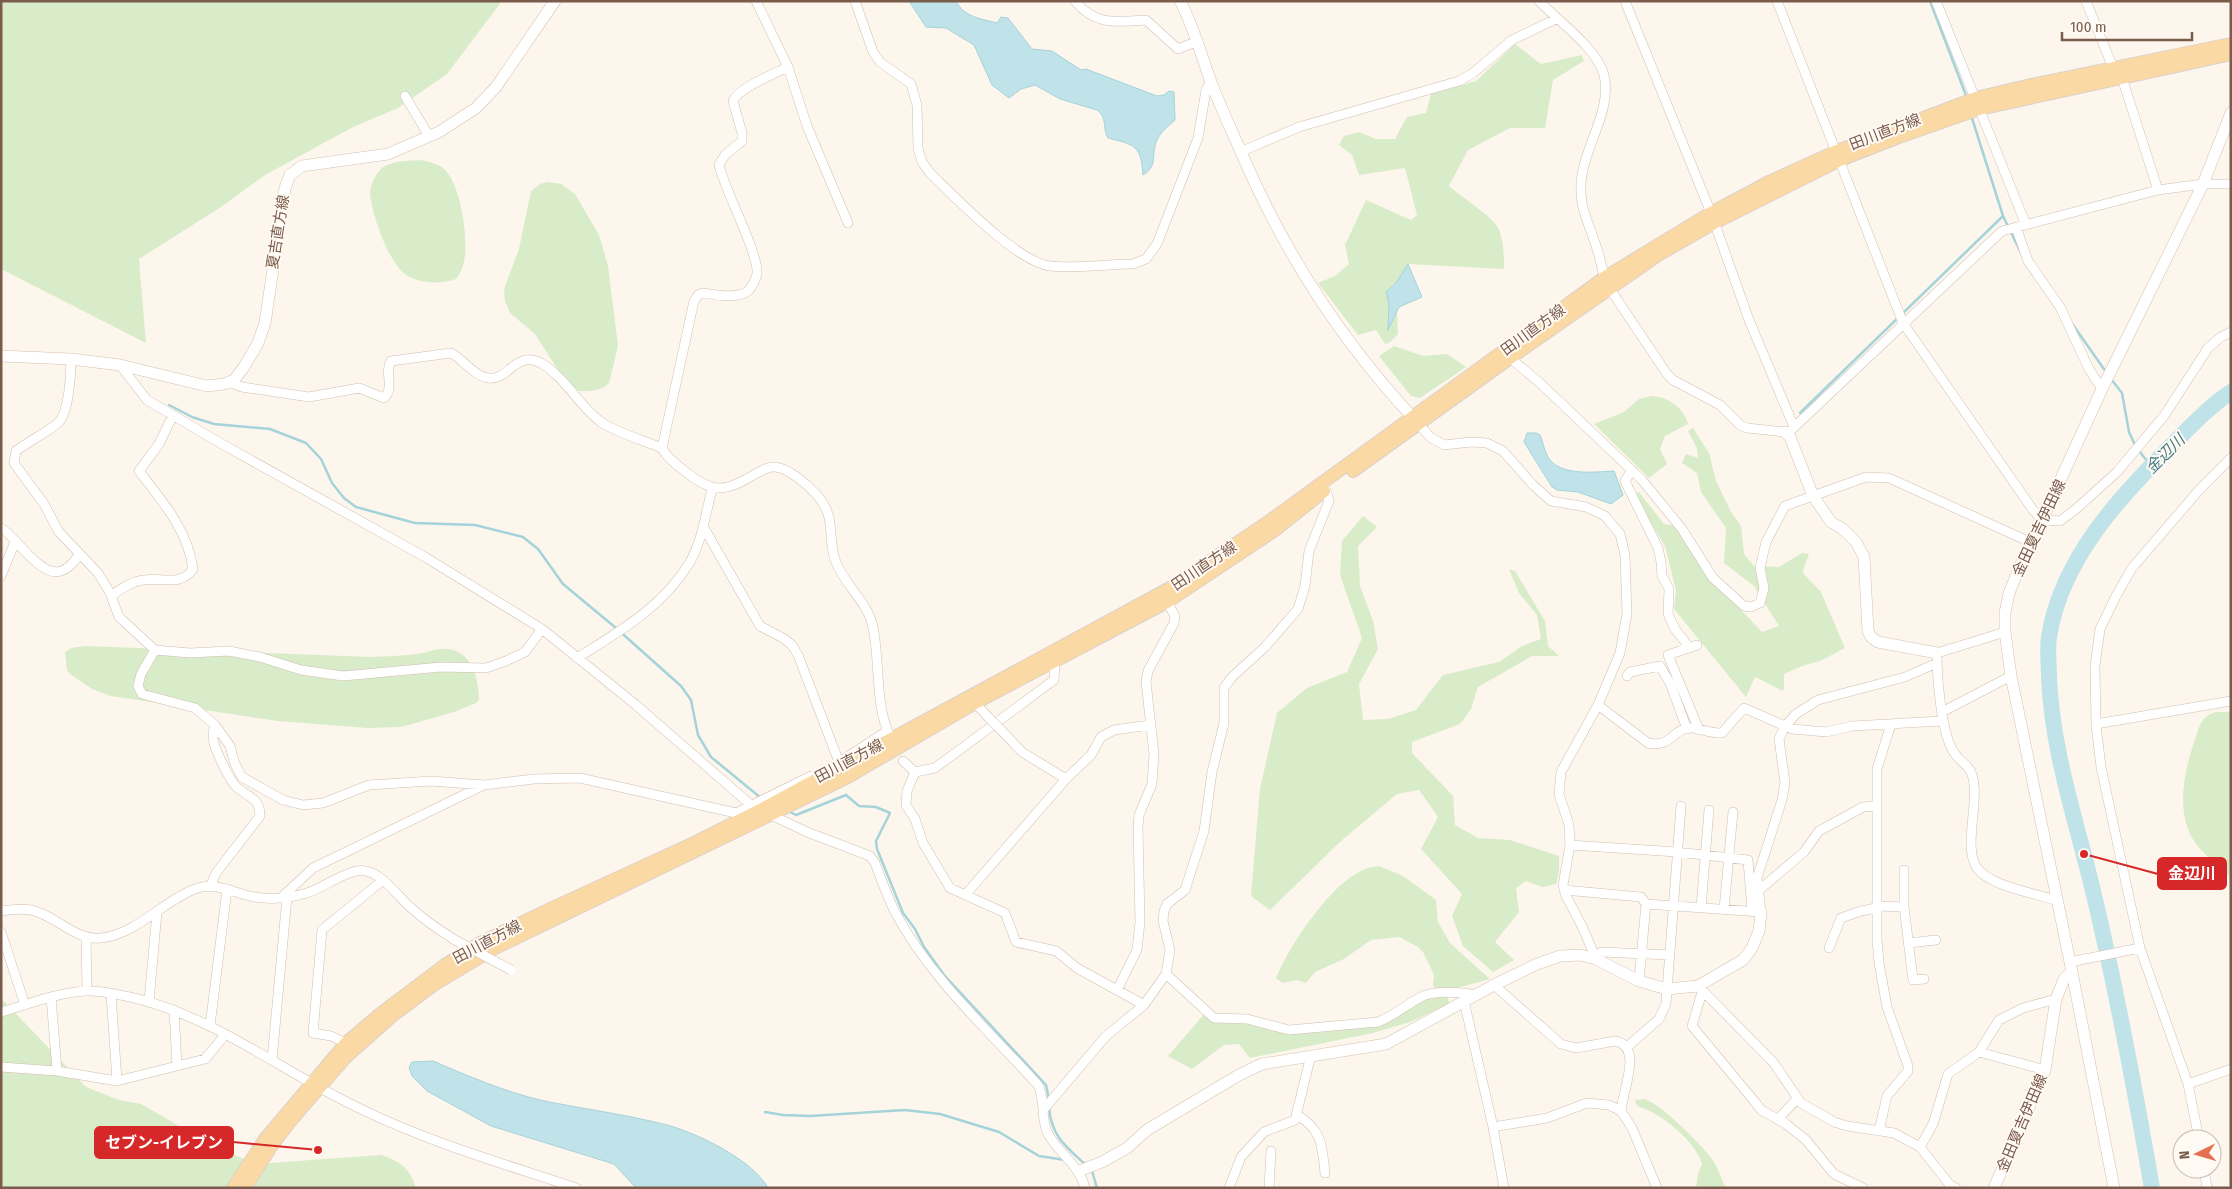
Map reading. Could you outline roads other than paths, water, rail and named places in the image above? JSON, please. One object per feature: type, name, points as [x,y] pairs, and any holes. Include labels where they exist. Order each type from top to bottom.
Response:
[{"type":"main road","name":"夏吉直方線","points":[[228,382],[234,380],[244,367],[258,343],[265,323],[284,197],[290,175],[302,166],[388,154],[439,132],[476,108],[496,87],[555,1]]},
{"type":"main road","points":[[1180,1],[1198,41],[1211,82],[1267,212],[1300,270],[1328,313],[1415,421]]},
{"type":"main road","name":"田川直方線","points":[[233,1188],[265,1139],[315,1085],[392,1016],[434,984],[493,949],[846,778],[974,703],[1167,602],[1276,530],[1415,421],[1607,283],[1658,255],[1771,181],[1978,104],[2113,68],[2231,44]]},
{"type":"main road","name":"田川直方線","points":[[1978,104],[2122,78],[2231,54]]},
{"type":"main road","name":"金田夏吉伊田線","points":[[2114,1188],[2073,965],[2011,676],[2005,632],[2005,613],[2010,593],[2030,542],[2102,389],[2203,184],[2231,113]]},
{"type":"main road","name":"田川直方線","points":[[245,1188],[272,1145],[346,1043],[380,1014],[445,965],[480,943],[762,809],[1162,593],[1510,358],[1607,283]]},
{"type":"main road","points":[[1,356],[71,359],[120,365],[207,386],[228,382]]},
{"type":"main road","points":[[1789,431],[1813,496],[1831,522],[1843,529],[1856,542],[1864,556],[1868,631],[1871,637],[1878,642],[1937,658]]},
{"type":"main road","points":[[1081,1170],[1127,1148],[1147,1130],[1239,1075],[1262,1064],[1386,1044],[1494,985],[1537,964],[1560,956],[1598,956],[1639,981],[1667,989],[1700,989],[1743,960],[1752,948],[1759,931],[1756,912]]},
{"type":"main road","name":"金田夏吉伊田線","points":[[1994,1188],[2045,1070],[2056,999],[2064,979],[2073,965]]},
{"type":"street","points":[[756,1],[788,68],[807,126],[848,223]]},
{"type":"street","points":[[855,1],[873,52],[880,62],[911,84],[917,105],[918,148],[922,162],[930,173],[996,235],[1034,261],[1049,266],[1133,264],[1146,259],[1157,244],[1198,138],[1206,90],[1211,82]]},
{"type":"street","points":[[1075,1],[1089,16],[1110,22],[1146,20],[1178,49],[1198,41]]},
{"type":"street","points":[[1539,1],[1591,51],[1604,74],[1606,93],[1603,108],[1593,135],[1582,176],[1582,211],[1598,249],[1607,283],[1667,374],[1673,380],[1720,405],[1740,425],[1747,428],[1789,431],[2002,231],[2158,190],[2203,184],[2231,184]]},
{"type":"street","points":[[1625,1],[1713,218],[1789,431]]},
{"type":"street","points":[[1777,1],[1903,323],[2033,510],[2042,520],[2060,521],[2117,472],[2164,416],[2204,354],[2221,337],[2231,332]]},
{"type":"street","points":[[1936,1],[2026,225]]},
{"type":"street","points":[[2086,1],[2113,68],[2122,78],[2158,190]]},
{"type":"street","points":[[1240,152],[1299,127],[1459,81],[1473,73],[1512,40],[1556,19]]},
{"type":"street","points":[[155,650],[141,674],[138,686],[142,694],[195,708],[215,725],[230,746],[235,764],[242,777],[282,800],[303,805],[322,803],[369,785],[430,781],[484,785],[534,779],[580,778],[736,813],[839,762],[889,734],[881,698],[873,628],[867,610],[846,580],[835,560],[831,522],[825,505],[815,492],[786,470],[775,467],[767,468],[740,483],[712,489],[696,481],[681,469],[665,455],[662,448],[694,301],[698,295],[703,293],[734,295],[748,291],[754,283],[757,273],[754,256],[722,180],[719,165],[725,155],[742,141],[742,133],[732,101],[743,90],[788,68]]},
{"type":"street","points":[[405,96],[429,136]]},
{"type":"street","points":[[2016,227],[2028,261],[2060,308],[2089,369],[2102,389]]},
{"type":"street","points":[[228,382],[242,387],[309,397],[358,388],[384,398],[388,395],[387,367],[391,361],[451,353],[483,377],[490,379],[499,376],[522,360],[531,360],[540,363],[550,371],[602,424],[662,448]]},
{"type":"street","points":[[1510,358],[1540,383],[1632,470],[1682,529],[1713,578],[1744,606],[1751,607],[1760,603],[1764,588],[1760,568],[1766,542],[1785,506],[1866,477],[1890,478],[2030,542]]},
{"type":"street","points":[[71,359],[71,376],[64,412],[59,422],[16,451],[14,463],[44,504],[59,532],[98,573],[111,596],[119,617],[155,650],[190,653],[229,651],[260,657],[301,670],[343,676],[441,667],[486,668],[525,652],[542,629]]},
{"type":"street","points":[[120,365],[147,400],[425,557],[542,629],[636,705],[751,805]]},
{"type":"street","points":[[111,596],[129,584],[144,580],[176,580],[187,577],[193,569],[191,557],[180,526],[139,471],[159,444],[173,415]]},
{"type":"street","points":[[1415,421],[1430,437],[1444,445],[1487,443],[1503,451],[1533,485],[1551,501],[1586,507],[1606,516],[1620,534],[1625,555],[1627,614],[1620,654],[1598,705],[1561,772],[1559,794],[1569,825],[1570,845],[1562,885],[1598,956],[1670,955]]},
{"type":"street","points":[[2197,1129],[2188,1084],[2135,949],[2101,767],[2096,724],[2095,666],[2100,629],[2116,596],[2143,554],[2231,458]]},
{"type":"street","points":[[1632,470],[1625,481],[1658,548],[1662,562],[1662,576],[1669,590],[1668,614],[1675,629],[1693,646],[1668,655],[1699,730]]},
{"type":"street","points":[[578,658],[646,614],[670,590],[690,561],[703,526],[712,489]]},
{"type":"street","points":[[1044,1109],[1106,1036],[1144,1005],[1166,974],[1170,950],[1163,921],[1164,911],[1167,904],[1185,890],[1204,831],[1212,772],[1224,723],[1224,688],[1232,677],[1265,647],[1298,609],[1305,586],[1309,551],[1328,501],[1326,490]]},
{"type":"street","points":[[703,526],[760,626],[783,638],[792,645],[798,655],[839,762]]},
{"type":"street","points":[[1,528],[49,571],[60,572],[68,568],[79,555]]},
{"type":"street","points":[[1,576],[15,542]]},
{"type":"street","points":[[1117,990],[1137,950],[1140,922],[1139,815],[1152,784],[1154,769],[1146,682],[1148,671],[1174,623],[1175,616],[1167,602]]},
{"type":"street","points":[[1756,912],[1757,878],[1782,800],[1785,783],[1779,739],[1785,726],[1796,714],[1818,700],[1905,677],[1937,658],[2005,632]]},
{"type":"street","points":[[1937,658],[1942,716],[1953,752],[1970,768],[1974,783],[1972,850],[1976,867],[1984,876],[2001,884],[2058,901]]},
{"type":"street","points":[[915,772],[935,768],[1054,680],[1055,662]]},
{"type":"street","points":[[1627,676],[1630,672],[1660,666],[1670,682],[1687,729]]},
{"type":"street","points":[[1598,705],[1648,743],[1664,744],[1679,732],[1691,728],[1712,734],[1722,733],[1744,708],[1792,729],[1826,732],[1852,726],[1891,724],[1942,716],[2011,676]]},
{"type":"street","points":[[2096,724],[2231,701]]},
{"type":"street","points":[[974,703],[1022,752],[1066,779]]},
{"type":"street","points":[[1879,1131],[1887,1096],[1908,1071],[1908,1066],[1887,1007],[1879,963],[1876,907],[1877,769],[1891,724]]},
{"type":"street","points":[[210,887],[216,874],[260,816],[260,807],[256,800],[235,785],[227,772],[213,738],[215,725]]},
{"type":"street","points":[[966,894],[1066,779],[1091,756],[1102,737],[1114,730],[1150,725]]},
{"type":"street","points":[[903,761],[915,772]]},
{"type":"street","points":[[915,772],[907,791],[906,805],[915,819],[923,843],[950,888],[1005,913],[1016,942],[1056,952],[1078,968],[1144,1005]]},
{"type":"street","points":[[272,1060],[284,897],[313,868],[484,785]]},
{"type":"street","points":[[1627,1047],[1659,1019],[1666,1004],[1681,806]]},
{"type":"street","points":[[1758,891],[1804,852],[1819,831],[1863,807],[1876,806]]},
{"type":"street","points":[[1701,908],[1709,810]]},
{"type":"street","points":[[1724,909],[1733,812]]},
{"type":"street","points":[[771,815],[807,832],[870,856],[875,863],[894,910],[922,954],[940,978],[1038,1085],[1042,1093],[1044,1119],[1048,1133],[1081,1170],[1085,1188]]},
{"type":"street","points":[[1570,845],[1678,852],[1748,860],[1756,912]]},
{"type":"street","points":[[1,912],[20,909],[33,910],[86,937],[100,938],[113,936],[190,891],[210,887],[227,888],[253,897],[284,897],[326,886],[346,874],[358,870],[368,871],[383,880],[410,907],[438,929],[511,970]]},
{"type":"street","points":[[1904,870],[1904,906],[1913,980],[1924,979]]},
{"type":"street","points":[[346,1043],[331,1036],[313,1033],[322,930],[383,880]]},
{"type":"street","points":[[210,1026],[227,888]]},
{"type":"street","points":[[1564,890],[1641,898],[1646,904],[1643,954],[1639,981]]},
{"type":"street","points":[[1646,904],[1756,912]]},
{"type":"street","points":[[1829,948],[1841,918],[1876,907],[1904,906]]},
{"type":"street","points":[[149,1001],[157,912]]},
{"type":"street","points":[[1,932],[25,1005]]},
{"type":"street","points":[[86,937],[87,991]]},
{"type":"street","points":[[1908,943],[1936,940]]},
{"type":"street","points":[[2073,965],[2135,949]]},
{"type":"street","points":[[1166,974],[1214,1018],[1247,1019],[1288,1030],[1378,1022],[1388,1018],[1421,996],[1455,992],[1478,995]]},
{"type":"street","points":[[1494,985],[1561,1044],[1576,1048],[1614,1041],[1627,1047],[1630,1058],[1620,1111]]},
{"type":"street","points":[[1700,989],[1773,1062],[1797,1099],[1834,1122],[1854,1128],[1894,1133],[1920,1147],[1950,1187]]},
{"type":"street","points":[[1700,989],[1692,1026],[1761,1110],[1806,1140],[1834,1174],[1863,1188]]},
{"type":"street","points":[[1,1012],[52,997],[87,991],[149,1001],[210,1026],[315,1085],[400,1127],[576,1188]]},
{"type":"street","points":[[112,994],[117,1081]]},
{"type":"street","points":[[52,997],[57,1071]]},
{"type":"street","points":[[1920,1147],[1933,1124],[1948,1074],[1979,1052],[1999,1020],[2023,1008],[2056,999]]},
{"type":"street","points":[[1464,1001],[1493,1127],[1504,1188]]},
{"type":"street","points":[[174,1010],[177,1066]]},
{"type":"street","points":[[1,1068],[57,1071],[117,1081],[205,1059],[225,1035]]},
{"type":"street","points":[[1979,1052],[2045,1070]]},
{"type":"street","points":[[1229,1188],[1241,1157],[1264,1132],[1295,1120],[1311,1055]]},
{"type":"street","points":[[2188,1084],[2231,1069]]},
{"type":"street","points":[[1778,1120],[1797,1099]]},
{"type":"street","points":[[1493,1127],[1547,1118],[1587,1104],[1609,1105],[1620,1111],[1632,1128],[1656,1188]]},
{"type":"street","points":[[1296,1114],[1307,1120],[1322,1142],[1325,1173]]},
{"type":"street","points":[[1269,1188],[1271,1151]]},
{"type":"water","points":[[909,1],[956,1],[968,14],[979,18],[997,23],[1001,17],[1008,18],[1032,49],[1052,51],[1081,70],[1086,69],[1157,96],[1164,95],[1169,91],[1174,92],[1175,120],[1158,138],[1150,168],[1143,175],[1140,158],[1135,148],[1108,138],[1103,116],[1097,110],[1060,99],[1035,85],[1021,89],[1009,98],[992,85],[974,45],[946,28],[926,27]]},
{"type":"water","points":[[1408,264],[1422,297],[1399,307],[1388,330],[1389,304],[1386,292],[1396,283]]},
{"type":"water","points":[[1527,433],[1540,435],[1550,460],[1563,469],[1580,472],[1614,471],[1623,495],[1611,504],[1578,492],[1557,490],[1552,487],[1524,442]]},
{"type":"water","points":[[433,1061],[486,1083],[540,1100],[667,1125],[693,1134],[723,1149],[750,1167],[768,1188],[636,1188],[614,1164],[491,1126],[427,1091],[412,1076],[409,1067],[412,1062]]},
{"type":"waterway","points":[[1930,1],[1967,98]]},
{"type":"waterway","points":[[1971,115],[2003,216],[2021,253]]},
{"type":"waterway","points":[[1800,413],[2003,216]]},
{"type":"waterway","points":[[2071,322],[2106,372]]},
{"type":"waterway","points":[[2111,379],[2122,393],[2129,432],[2136,447],[2151,466]]},
{"type":"waterway","name":"金辺川","points":[[2152,1188],[2110,968],[2094,895],[2060,760],[2051,705],[2048,642],[2056,608],[2066,581],[2096,530],[2155,462],[2216,403],[2231,392]]},
{"type":"waterway","points":[[169,405],[192,417],[214,424],[270,429],[306,443],[321,459],[332,483],[344,498],[356,507],[415,523],[475,525],[523,537],[538,549],[563,584],[681,686],[691,700],[698,735],[711,757],[761,798]]},
{"type":"waterway","points":[[788,811],[796,815],[846,795],[859,806],[876,807],[890,813],[876,841],[877,849],[903,913],[944,975],[1046,1085],[1049,1099]]},
{"type":"waterway","points":[[1049,1107],[1050,1117],[1056,1133],[1066,1146],[1086,1165]]},
{"type":"waterway","points":[[765,1112],[810,1116],[905,1110],[940,1114],[999,1132],[1039,1156],[1065,1160]]},
{"type":"waterway","points":[[1092,1171],[1097,1188]]},
{"type":"place","name":"金辺川","points":[[2084,854]]},
{"type":"place","name":"セブン-イレブン","points":[[318,1150]]}]
